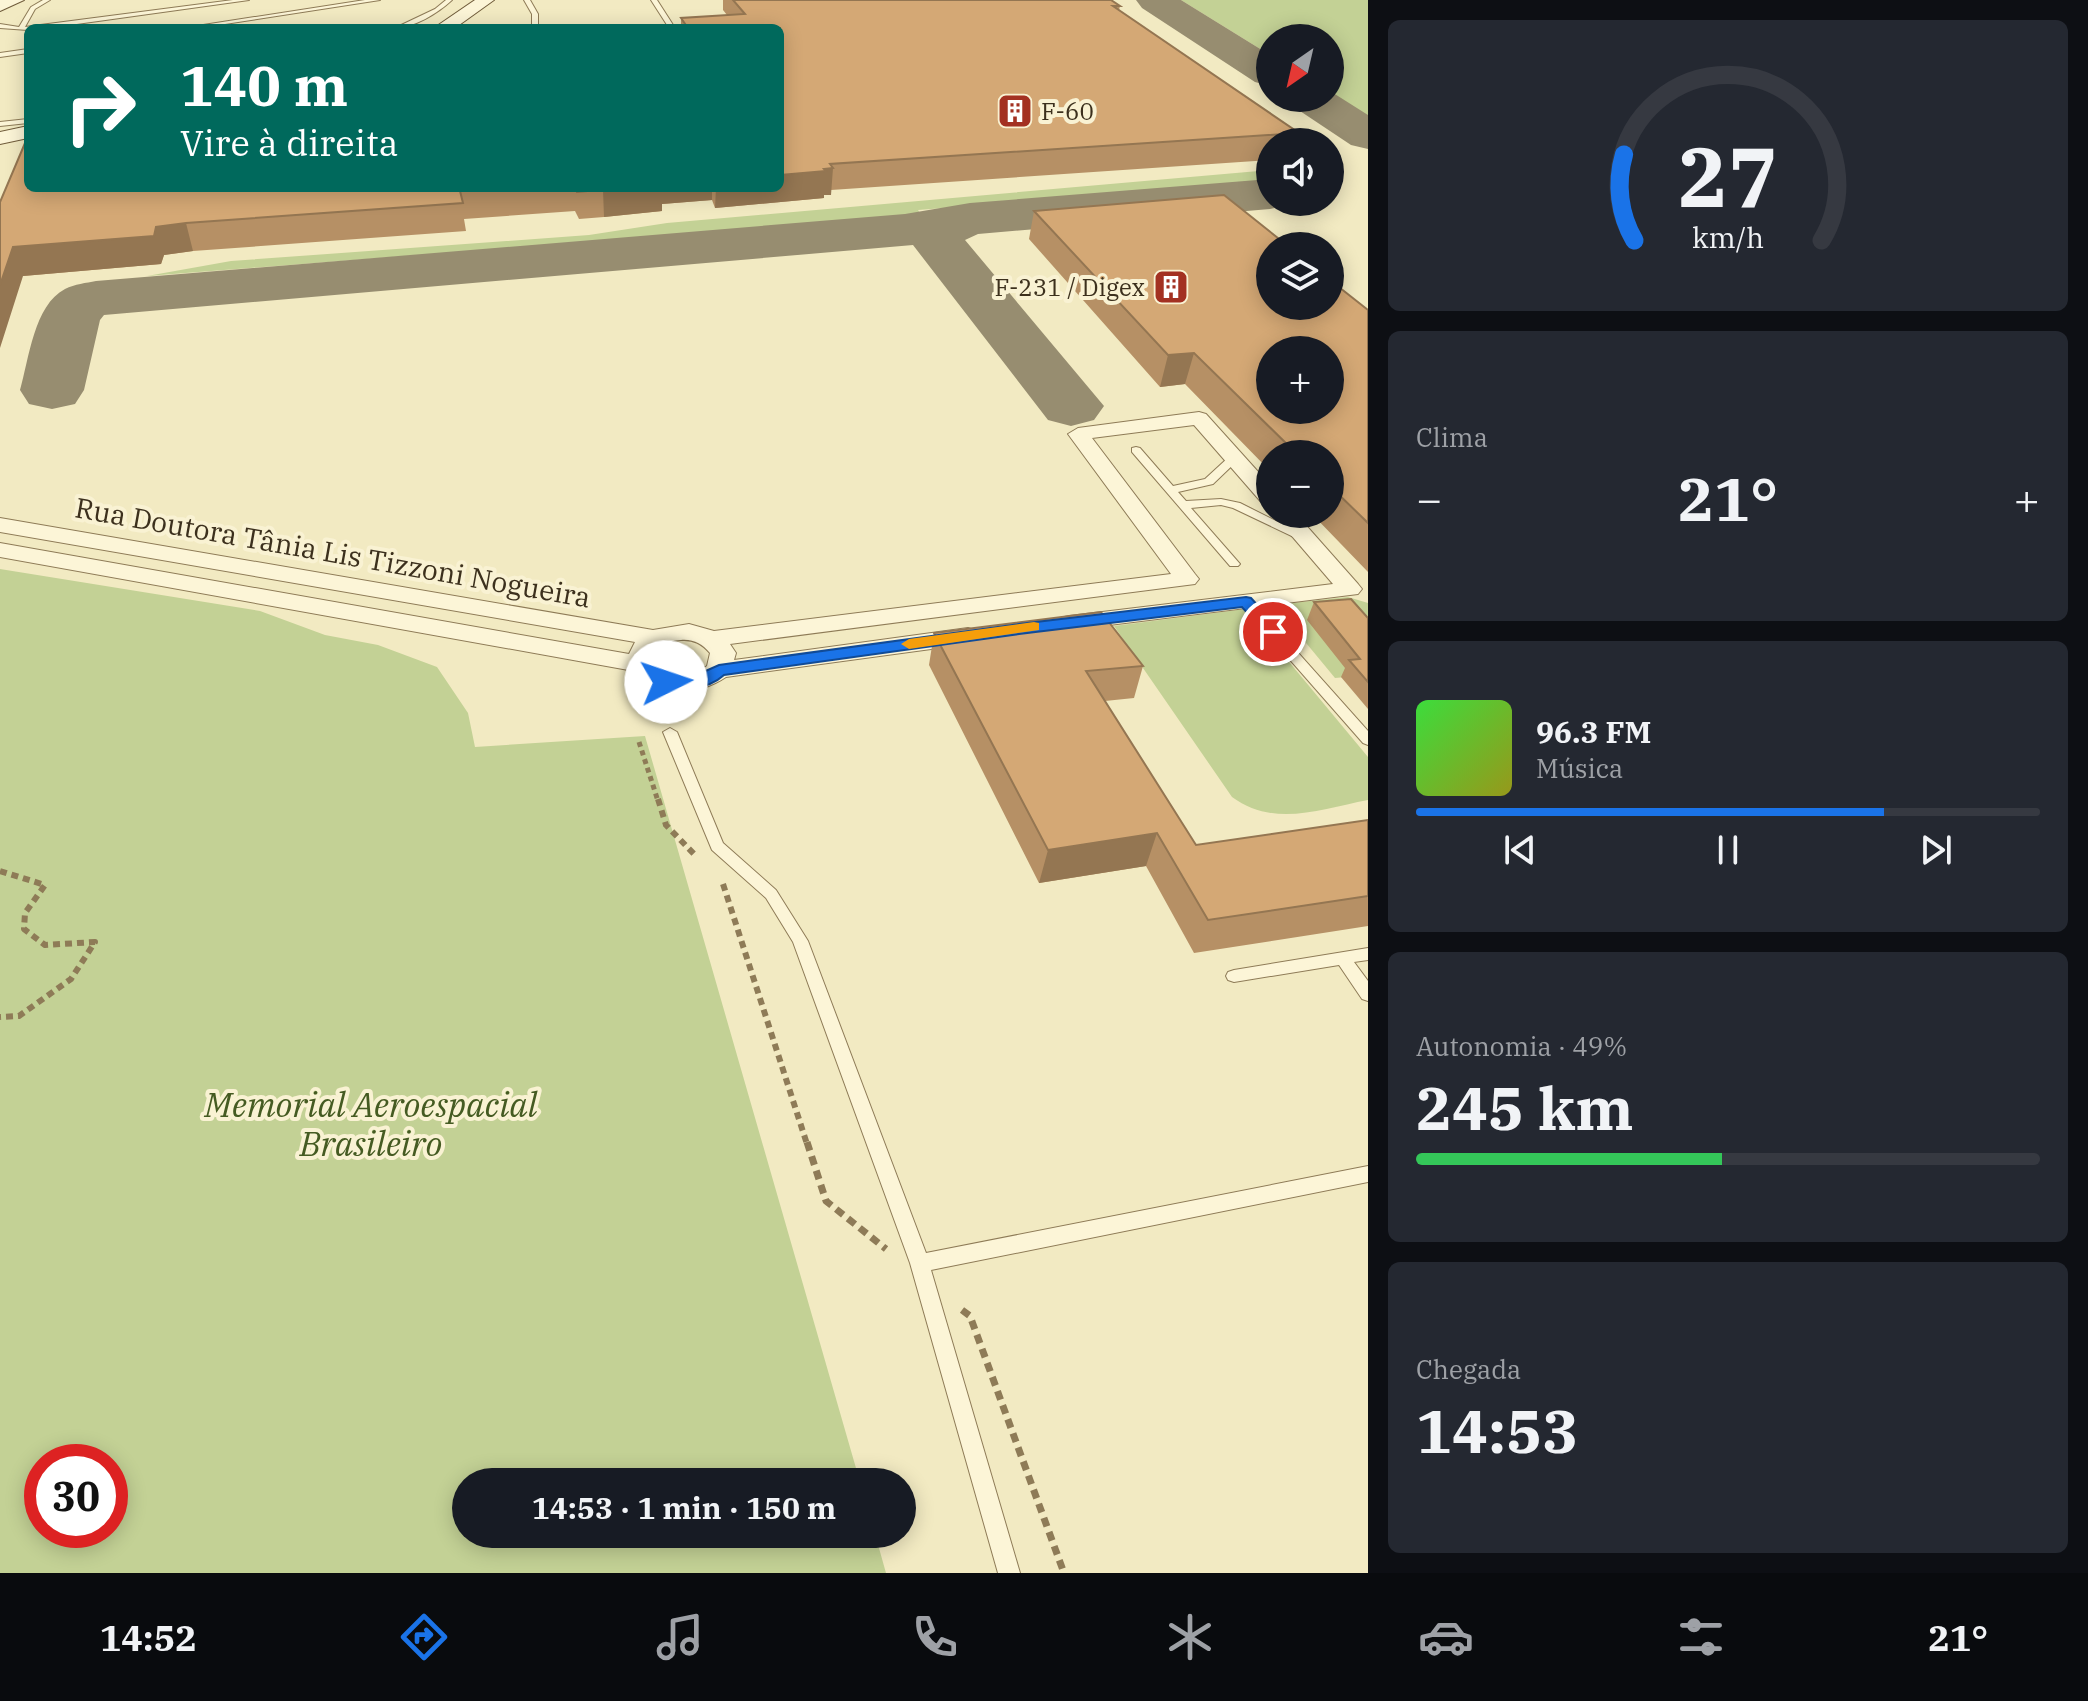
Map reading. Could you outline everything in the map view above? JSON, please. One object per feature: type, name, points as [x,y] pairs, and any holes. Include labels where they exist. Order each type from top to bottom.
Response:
[{"type":"street","points":[[0,6],[16,0]]},
{"type":"street","points":[[449,24],[486,0]]},
{"type":"street","points":[[0,138],[24,133]]},
{"type":"street","name":"Rua Doutora Tânia Lis Tizzoni Nogueira","points":[[0,525],[655,638],[677,632],[711,639],[1187,579],[1078,434],[1199,418],[1256,482]]},
{"type":"street","points":[[1051,625],[1350,589],[1296,528]]},
{"type":"street","name":"Rua Doutora Tânia Lis Tizzoni Nogueira","points":[[0,550],[642,664],[655,678],[678,684],[702,681],[719,670],[988,633]]},
{"type":"street","points":[[642,664],[642,650],[655,638]]},
{"type":"street","points":[[711,639],[723,653],[719,670]]},
{"type":"lane","points":[[21,29],[33,8],[47,0]]},
{"type":"lane","points":[[60,24],[246,0]]},
{"type":"lane","points":[[214,24],[377,0]]},
{"type":"lane","points":[[407,24],[437,10],[449,0]]},
{"type":"lane","points":[[527,0],[535,14],[535,24]]},
{"type":"lane","points":[[654,0],[669,24]]},
{"type":"lane","points":[[0,26],[24,29]]},
{"type":"lane","points":[[0,55],[24,52]]},
{"type":"lane","points":[[0,124],[24,121]]},
{"type":"lane","points":[[1136,450],[1234,564]]},
{"type":"lane","points":[[1170,490],[1209,482],[1234,458]]},
{"type":"lane","points":[[1183,505],[1221,502],[1236,505],[1306,539]]},
{"type":"lane","points":[[1246,602],[1368,740]]},
{"type":"lane","points":[[670,732],[717,846],[771,894],[800,941],[922,1272],[1009,1573]]},
{"type":"lane","points":[[1234,976],[1368,954]]},
{"type":"lane","points":[[1343,959],[1368,994]]},
{"type":"lane","points":[[922,1272],[1368,1174]]},
{"type":"path","points":[[639,742],[666,825],[705,865]]},
{"type":"path","points":[[0,871],[45,885],[25,913],[24,929],[45,945],[95,942],[71,979],[19,1016],[0,1017]]},
{"type":"path","points":[[715,875],[724,885],[826,1201],[922,1272],[970,1316],[1064,1573]]},
{"type":"green space","points":[[1181,0],[1368,0],[1368,116],[1344,101],[1344,24],[1256,24],[1256,46]]},
{"type":"green space","points":[[1256,171],[1256,184],[918,210],[922,216],[147,276],[231,261],[589,235],[667,223]]},
{"type":"green space","name":"Memorial Aeroespacial Brasileiro","points":[[0,569],[260,611],[325,635],[378,645],[437,667],[468,713],[475,747],[645,736],[856,1468],[452,1468],[452,1548],[879,1548],[886,1573],[0,1573]]},
{"type":"green space","points":[[1348,597],[1368,603],[1368,675],[1335,678],[1278,609],[1282,604]]},
{"type":"green space","points":[[1245,609],[1368,757],[1368,800],[1298,814],[1281,814],[1264,812],[1232,797],[1114,626]]},
{"type":"building","points":[[733,0],[1111,0],[1120,6],[1113,6],[1256,104],[1256,112],[1268,112],[1292,128],[1256,128],[1256,136],[830,164],[833,168],[824,169],[826,171],[784,175],[784,24],[685,24],[681,18],[745,14]]},
{"type":"building","points":[[24,145],[24,192],[460,192],[463,203],[186,223],[156,227],[154,236],[13,247],[0,285],[0,202]]},
{"type":"building","name":"F-231 / Digex","points":[[1224,195],[1270,232],[1256,232],[1256,320],[1344,320],[1344,291],[1368,310],[1368,523],[1344,500],[1344,440],[1283,440],[1266,424],[1344,424],[1344,336],[1256,336],[1256,414],[1194,353],[1168,355],[1034,211]]},
{"type":"building","points":[[1351,599],[1368,618],[1368,682],[1349,660],[1360,659],[1314,602]]},
{"type":"building","points":[[1101,612],[1143,666],[1086,671],[1196,845],[1368,820],[1368,896],[1208,920],[1157,833],[1048,850],[934,633]]},
{"type":"taxiway","points":[[1155,0],[1256,64]]},
{"type":"taxiway","points":[[1332,112],[1368,135]]},
{"type":"taxiway","points":[[52,390],[71,315],[84,302],[96,298],[905,230],[970,219],[1256,195]]},
{"type":"taxiway","points":[[961,222],[941,231],[937,241],[1071,406]]},
{"type":"slow traffic","points":[[909,644],[1034,627]]},
{"type":"place","name":"F-60","points":[[1015,111]]},
{"type":"place","name":"F-231 / Digex","points":[[1171,287]]},
{"type":"route","points":[[666,682],[691,684],[719,670],[1246,602],[1273,632]]}]
